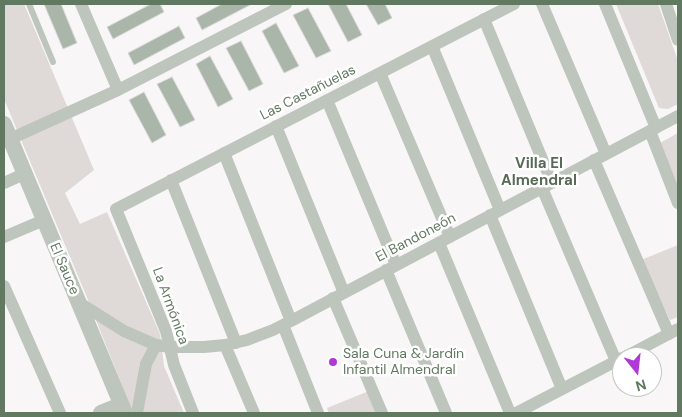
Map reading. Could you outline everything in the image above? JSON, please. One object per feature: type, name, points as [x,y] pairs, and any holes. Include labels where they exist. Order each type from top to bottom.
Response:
[{"type":"street","points":[[81,4],[118,90]]},
{"type":"street","name":"Las Castañuelas","points":[[116,209],[514,4]]},
{"type":"street","points":[[542,4],[606,154]]},
{"type":"street","points":[[606,4],[653,129],[678,203]]},
{"type":"street","points":[[666,4],[678,40]]},
{"type":"street","points":[[5,129],[118,90],[278,6]]},
{"type":"street","points":[[484,19],[547,185],[616,347]]},
{"type":"street","points":[[432,46],[562,389]]},
{"type":"street","points":[[380,73],[510,413]]},
{"type":"street","points":[[327,100],[446,413]]},
{"type":"street","name":"El Bandoneón","points":[[77,301],[116,327],[156,345],[170,347],[230,344],[260,336],[678,116]]},
{"type":"street","points":[[276,126],[382,413]]},
{"type":"street","name":"El Sauce","points":[[5,129],[123,409]]},
{"type":"street","points":[[224,153],[318,413]]},
{"type":"street","points":[[594,160],[674,332],[645,347]]},
{"type":"street","points":[[4,183],[24,174]]},
{"type":"street","points":[[171,180],[254,413]]},
{"type":"street","name":"La Armónica","points":[[116,209],[166,331],[174,365],[194,413]]},
{"type":"street","points":[[4,237],[44,220]]},
{"type":"street","points":[[4,286],[60,413]]},
{"type":"street","points":[[136,413],[146,364],[156,345]]},
{"type":"street","points":[[516,413],[612,364]]},
{"type":"street","points":[[101,413],[123,409]]},
{"type":"lane","points":[[29,4],[53,62]]},
{"type":"shaded area","points":[[4,4],[24,4],[94,170],[65,193],[80,224],[107,212],[160,334],[164,366],[184,413],[134,413],[129,403],[4,99]]},
{"type":"shaded area","points":[[616,4],[658,4],[678,61],[678,104],[668,109],[659,108]]},
{"type":"shaded area","points":[[678,133],[678,188],[660,143]]},
{"type":"shaded area","points":[[678,245],[678,317],[670,320],[641,260]]},
{"type":"shaded area","points":[[369,391],[379,413],[329,413],[327,408]]},
{"type":"building","points":[[44,4],[61,4],[77,43],[63,49]]},
{"type":"building","points":[[151,4],[160,4],[164,12],[113,39],[107,27]]},
{"type":"building","points":[[222,4],[252,4],[202,30],[196,18]]},
{"type":"building","points":[[328,4],[346,4],[362,35],[348,42]]},
{"type":"building","points":[[366,4],[385,4],[392,18],[378,25]]},
{"type":"building","points":[[308,8],[331,51],[316,58],[293,15]]},
{"type":"building","points":[[276,23],[299,66],[284,73],[262,31]]},
{"type":"building","points":[[179,26],[185,38],[134,65],[128,53]]},
{"type":"building","points":[[241,41],[263,84],[249,91],[226,48]]},
{"type":"building","points":[[210,56],[233,99],[218,107],[196,64]]},
{"type":"building","points":[[172,77],[195,120],[180,127],[157,84]]},
{"type":"building","points":[[144,92],[166,135],[152,143],[129,100]]},
{"type":"place","name":"Sala Cuna & Jardín Infantil Almendral","points":[[333,362]]},
{"type":"district","name":"Villa El Almendral","points":[[539,172]]}]
